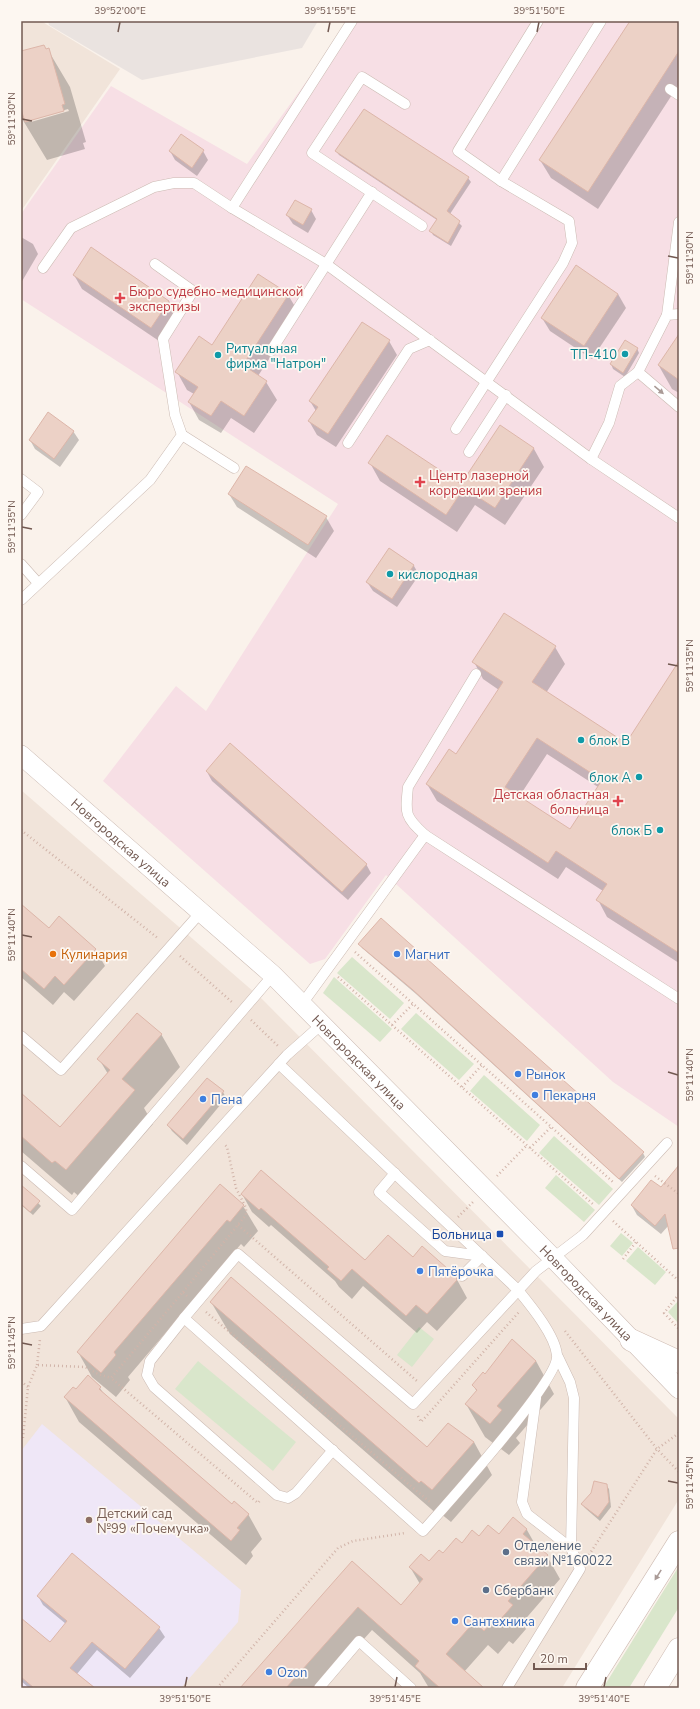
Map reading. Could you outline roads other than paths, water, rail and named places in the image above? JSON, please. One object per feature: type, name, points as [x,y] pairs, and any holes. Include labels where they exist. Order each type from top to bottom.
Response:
[{"type":"main road","points":[[631,1340],[679,1362]]},
{"type":"main road","points":[[587,1688],[679,1542]]},
{"type":"main road","points":[[654,1688],[679,1649]]},
{"type":"street","name":"Новгородская улица","points":[[21,755],[273,974],[552,1257],[679,1389]]},
{"type":"lane","points":[[232,208],[352,21]]},
{"type":"lane","points":[[456,429],[563,263],[572,243],[569,222],[500,181],[458,151],[538,21]]},
{"type":"lane","points":[[500,181],[601,21]]},
{"type":"lane","points":[[405,104],[362,77],[312,153],[422,226]]},
{"type":"lane","points":[[670,89],[679,95]]},
{"type":"lane","points":[[43,268],[71,228],[154,187],[174,183],[194,183],[232,208],[326,264],[591,459],[679,518]]},
{"type":"lane","points":[[271,351],[372,192]]},
{"type":"lane","points":[[591,459],[610,423],[620,386],[638,372],[667,315],[679,222]]},
{"type":"lane","points":[[155,264],[193,291],[162,339],[175,415],[182,435],[234,468]]},
{"type":"lane","points":[[667,315],[679,314]]},
{"type":"lane","points":[[348,443],[409,349],[430,340]]},
{"type":"lane","points":[[638,372],[679,407]]},
{"type":"lane","points":[[469,452],[506,395]]},
{"type":"lane","points":[[21,600],[150,480],[182,435]]},
{"type":"lane","points":[[21,479],[38,492],[21,515]]},
{"type":"lane","points":[[21,564],[38,583]]},
{"type":"lane","points":[[476,674],[408,787],[406,804],[410,821],[425,835],[679,999]]},
{"type":"lane","points":[[302,1004],[425,835]]},
{"type":"lane","points":[[21,1036],[61,1070],[201,912]]},
{"type":"lane","points":[[21,1166],[72,1210],[273,974]]},
{"type":"lane","points":[[21,1329],[41,1326],[279,1064],[322,1024]]},
{"type":"lane","points":[[279,1064],[518,1290],[556,1346],[558,1357],[570,1382],[574,1398],[571,1548],[580,1569],[508,1688]]},
{"type":"lane","points":[[332,1450],[296,1493],[288,1498],[277,1495],[154,1387],[147,1374],[150,1361],[196,1303],[238,1254],[412,1404],[536,1271],[582,1235],[624,1192],[667,1143]]},
{"type":"lane","points":[[395,1174],[379,1192],[445,1251],[482,1256]]},
{"type":"lane","points":[[462,1276],[482,1256]]},
{"type":"lane","points":[[184,1318],[423,1531],[536,1398],[555,1368],[558,1357]]},
{"type":"lane","points":[[536,1398],[522,1502],[527,1514],[571,1548]]},
{"type":"lane","points":[[319,1688],[359,1642],[411,1688]]},
{"type":"place","name":"Бюро судебно-медицинской экспертизы","points":[[120,298]]},
{"type":"place","name":"ТП-410","points":[[625,354]]},
{"type":"place","name":"Ритуальная фирма \"Натрон\"","points":[[218,355]]},
{"type":"place","name":"Центр лазерной коррекции зрения","points":[[420,482]]},
{"type":"place","name":"кислородная","points":[[390,574]]},
{"type":"place","name":"блок В","points":[[581,740]]},
{"type":"place","name":"блок А","points":[[639,777]]},
{"type":"place","name":"Детская областная больница","points":[[618,801]]},
{"type":"place","name":"блок Б","points":[[660,830]]},
{"type":"place","name":"Кулинария","points":[[53,954]]},
{"type":"place","name":"Магнит","points":[[397,954]]},
{"type":"place","name":"Рынок","points":[[518,1074]]},
{"type":"place","name":"Пекарня","points":[[535,1095]]},
{"type":"place","name":"Пена","points":[[203,1099]]},
{"type":"place","name":"Больница","points":[[500,1234]]},
{"type":"place","name":"Пятёрочка","points":[[420,1271]]},
{"type":"place","name":"Детский сад №99 «Почемучка»","points":[[89,1520]]},
{"type":"place","name":"Отделение связи №160022","points":[[506,1552]]},
{"type":"place","name":"Сбербанк","points":[[486,1590]]},
{"type":"place","name":"Сантехника","points":[[455,1621]]},
{"type":"place","name":"Ozon","points":[[269,1672]]}]
